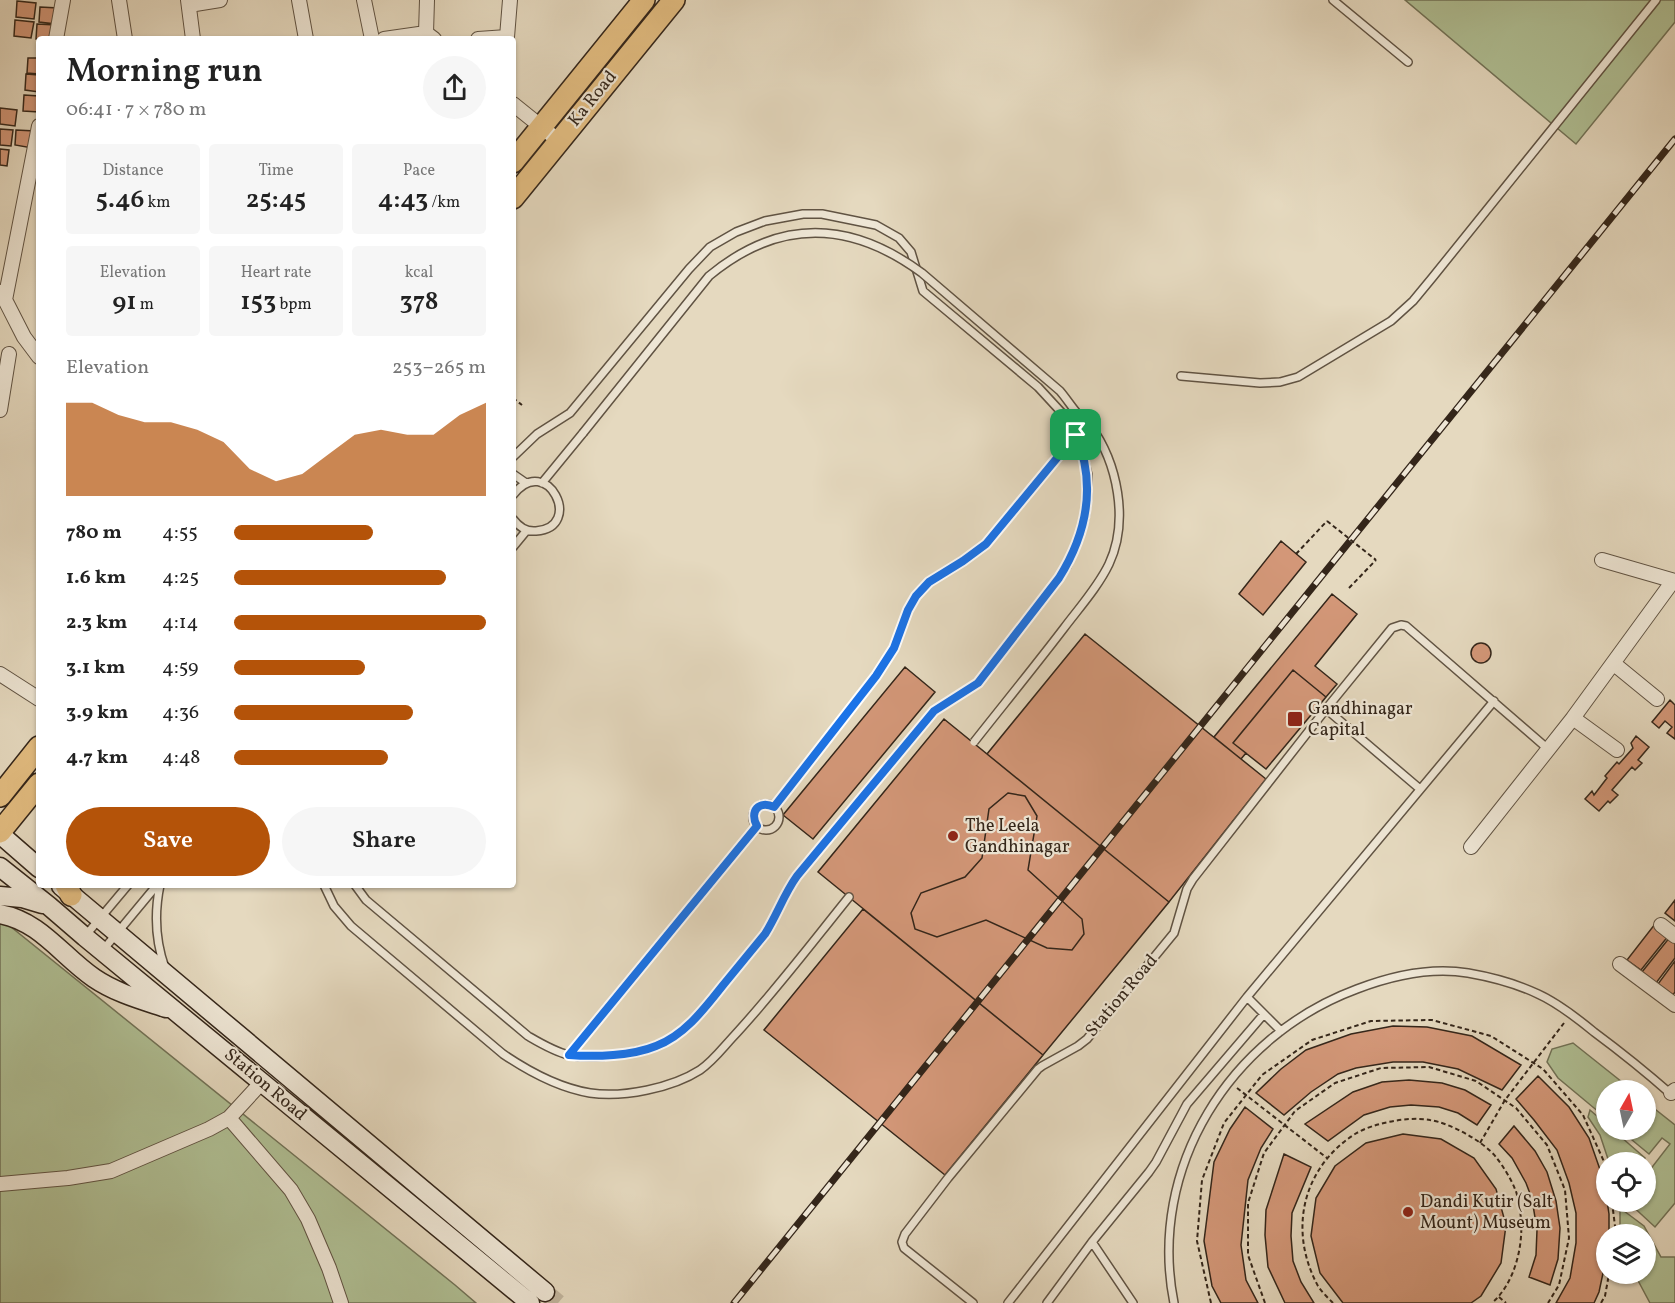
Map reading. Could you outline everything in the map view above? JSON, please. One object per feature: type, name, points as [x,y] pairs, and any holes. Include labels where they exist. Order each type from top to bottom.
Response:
[{"type":"main road","name":"Ka Road","points":[[516,158],[644,0]]},
{"type":"main road","name":"Ka Road","points":[[516,194],[674,0]]},
{"type":"main road","points":[[0,796],[36,751]]},
{"type":"main road","points":[[0,833],[36,788]]},
{"type":"street","points":[[57,36],[63,0]]},
{"type":"street","points":[[119,0],[125,36]]},
{"type":"street","points":[[193,36],[188,2],[220,0]]},
{"type":"street","points":[[299,0],[305,36]]},
{"type":"street","points":[[364,0],[371,36]]},
{"type":"street","points":[[427,0],[430,36]]},
{"type":"street","points":[[507,36],[510,0]]},
{"type":"street","points":[[516,106],[559,141]]},
{"type":"street","points":[[36,140],[3,295],[24,337],[36,352]]},
{"type":"street","points":[[0,410],[4,359],[24,337]]},
{"type":"street","points":[[1471,847],[1573,718],[1674,581],[1602,560]]},
{"type":"street","points":[[1613,663],[1657,699]]},
{"type":"street","points":[[0,674],[36,697]]},
{"type":"street","points":[[1573,718],[1617,750]]},
{"type":"street","points":[[0,833],[36,865]]},
{"type":"street","name":"Station Road","points":[[0,867],[530,1303]]},
{"type":"street","points":[[66,888],[545,1292]]},
{"type":"street","points":[[0,896],[22,898],[49,906]]},
{"type":"street","points":[[0,914],[17,918],[45,936],[102,983],[132,997],[176,1011]]},
{"type":"street","points":[[1661,925],[1675,936]]},
{"type":"street","points":[[1620,964],[1675,1005]]},
{"type":"street","points":[[0,1184],[68,1178],[111,1171],[229,1118],[262,1082]]},
{"type":"street","points":[[229,1118],[291,1191],[308,1219],[341,1303]]},
{"type":"lane","points":[[1333,0],[1408,62]]},
{"type":"lane","points":[[1181,376],[1260,382],[1298,377],[1391,321],[1413,301],[1656,0]]},
{"type":"lane","points":[[357,888],[366,900],[528,1036],[547,1047],[569,1055],[586,1056],[621,1054],[655,1047],[682,1030],[699,1014],[765,934],[797,876],[934,711],[978,683],[1067,566],[1085,517],[1088,493],[1088,475],[1083,452],[1076,435],[1062,413],[1038,387],[922,291],[910,252],[899,238],[876,225],[822,214],[802,214],[765,221],[736,232],[710,247],[570,413],[537,434],[516,454]]},
{"type":"lane","points":[[542,483],[709,276],[725,263],[747,250],[776,239],[815,233],[861,239],[901,258],[922,273],[1060,391],[1099,439],[1116,481],[1119,513],[1116,543],[1109,565],[1068,623],[974,742]]},
{"type":"lane","points":[[774,807],[876,676],[894,648],[908,610],[916,596],[929,582],[986,544],[1076,435]]},
{"type":"lane","points":[[516,476],[526,483]]},
{"type":"lane","points":[[516,492],[526,483],[542,483],[556,493],[560,509],[554,523],[540,531],[527,530],[516,524]]},
{"type":"lane","points":[[516,543],[527,530]]},
{"type":"lane","points":[[1420,789],[1326,709],[1392,628],[1401,625],[1406,626],[1548,749]]},
{"type":"lane","points":[[1008,1303],[1247,997],[1494,701]]},
{"type":"lane","name":"Station Road","points":[[973,1303],[904,1248],[902,1242],[905,1234],[1038,1069],[1087,1039],[1174,933],[1187,889],[1193,879],[1326,709]]},
{"type":"lane","points":[[766,804],[774,807],[778,814],[778,822],[772,828],[764,829],[757,826],[754,822],[754,814],[758,807],[766,804]]},
{"type":"lane","points":[[569,1055],[757,826]]},
{"type":"lane","points":[[84,937],[126,888]]},
{"type":"lane","points":[[103,951],[156,888]]},
{"type":"lane","points":[[159,888],[156,923],[160,952],[168,976]]},
{"type":"lane","points":[[325,888],[334,906],[351,926],[503,1054],[552,1081],[591,1093],[636,1093],[676,1083],[702,1069],[748,1021],[849,897]]},
{"type":"lane","points":[[1174,1303],[1169,1256],[1170,1222],[1178,1180],[1202,1120],[1228,1082],[1264,1044],[1299,1017],[1342,994],[1380,980],[1422,972],[1466,973],[1496,979],[1538,993],[1571,1013],[1674,1093]]},
{"type":"lane","points":[[1247,997],[1281,1031]]},
{"type":"lane","points":[[1047,1303],[1156,1162],[1187,1104],[1264,1014]]},
{"type":"lane","points":[[1092,1242],[1133,1303]]},
{"type":"path","points":[[516,400],[522,405]]},
{"type":"path","points":[[1296,554],[1327,521],[1376,560],[1349,588]]},
{"type":"path","points":[[1480,1143],[1505,1100],[1571,1013]]},
{"type":"path","points":[[1211,1303],[1197,1241],[1202,1180],[1224,1123],[1246,1095],[1262,1075],[1312,1040],[1371,1021],[1432,1020],[1491,1036],[1543,1069],[1583,1115],[1600,1152]]},
{"type":"path","points":[[1265,1303],[1248,1255],[1248,1203],[1264,1153],[1295,1111],[1335,1083],[1381,1068],[1430,1067],[1476,1081],[1505,1100],[1516,1108],[1547,1145],[1565,1190],[1569,1238],[1559,1285],[1548,1303]]},
{"type":"path","points":[[1246,1095],[1327,1158]]},
{"type":"path","points":[[1333,1303],[1319,1288],[1305,1256],[1302,1221],[1309,1188],[1327,1158],[1356,1133],[1392,1120],[1430,1120],[1466,1132],[1496,1156],[1515,1189],[1522,1226],[1517,1264],[1498,1297],[1492,1303]]},
{"type":"path","points":[[1601,1303],[1607,1284]]},
{"type":"path","points":[[1498,1297],[1506,1303]]},
{"type":"green space","points":[[1405,0],[1675,0],[1675,22],[1576,144]]},
{"type":"green space","points":[[0,918],[455,1285],[476,1303],[0,1303]]},
{"type":"green space","points":[[1573,1043],[1619,1080],[1596,1080],[1596,1110],[1558,1078],[1547,1062],[1552,1049]]},
{"type":"green space","points":[[1590,1110],[1596,1115],[1596,1129],[1588,1117]]},
{"type":"green space","points":[[1656,1110],[1675,1125],[1675,1203],[1656,1226],[1639,1212],[1656,1212],[1656,1162],[1670,1144],[1662,1138],[1651,1152],[1647,1152],[1632,1140],[1656,1140]]},
{"type":"green space","points":[[1602,1140],[1624,1140],[1638,1152],[1606,1152]]},
{"type":"green space","points":[[1620,1212],[1625,1212],[1641,1224],[1620,1224]]},
{"type":"green space","points":[[1656,1248],[1661,1257],[1675,1257],[1675,1303],[1650,1303],[1640,1284],[1656,1284]]},
{"type":"building","points":[[17,1],[36,3],[34,19],[16,17]]},
{"type":"building","points":[[40,7],[58,8],[56,24],[39,22]]},
{"type":"building","points":[[15,20],[34,22],[31,38],[14,36]]},
{"type":"building","points":[[37,24],[56,25],[54,36],[36,36]]},
{"type":"building","points":[[28,58],[36,58],[36,74],[27,73]]},
{"type":"building","points":[[26,74],[36,75],[36,92],[25,90]]},
{"type":"building","points":[[24,95],[36,96],[36,112],[23,111]]},
{"type":"building","points":[[0,108],[17,110],[15,126],[0,124]]},
{"type":"building","points":[[0,129],[13,130],[11,146],[0,145]]},
{"type":"building","points":[[16,130],[35,131],[32,148],[15,145]]},
{"type":"building","points":[[0,149],[9,150],[7,166],[0,165]]},
{"type":"building","points":[[1281,541],[1306,562],[1263,615],[1239,594]]},
{"type":"building","points":[[1332,594],[1357,614],[1315,666],[1337,684],[1326,697],[1293,670],[1233,743],[1246,753],[1241,759],[1214,737]]},
{"type":"building","points":[[1085,634],[1266,779],[1169,902],[987,754]]},
{"type":"building","points":[[1477,643],[1485,643],[1491,649],[1491,657],[1485,663],[1477,663],[1471,657],[1471,649]]},
{"type":"building","points":[[905,667],[935,692],[813,839],[783,815]]},
{"type":"building","points":[[1293,670],[1326,697],[1266,769],[1233,743]]},
{"type":"building","points":[[1670,700],[1675,705],[1675,739],[1667,733],[1672,727],[1665,721],[1659,728],[1652,722]]},
{"type":"building","points":[[944,719],[1169,902],[1043,1055],[818,872]]},
{"type":"building","points":[[1636,736],[1649,747],[1638,760],[1642,763],[1635,770],[1632,767],[1612,790],[1618,795],[1610,803],[1608,801],[1599,811],[1585,799],[1592,791],[1594,795],[1607,778],[1605,776],[1633,748],[1631,743]]},
{"type":"building","points":[[1008,793],[1025,796],[1037,816],[1028,870],[1082,919],[1084,934],[1072,950],[1047,948],[986,920],[937,937],[915,929],[911,913],[921,893],[965,877],[982,858],[989,809]]},
{"type":"building","points":[[1675,900],[1675,921],[1665,913]]},
{"type":"building","points":[[863,909],[1043,1055],[945,1175],[764,1030]]},
{"type":"building","points":[[1655,924],[1669,935],[1641,970],[1627,960]]},
{"type":"building","points":[[1670,937],[1675,941],[1675,958],[1656,983],[1642,972]]},
{"type":"building","points":[[1675,961],[1675,992],[1673,995],[1658,984]]},
{"type":"building","points":[[1393,1026],[1427,1027],[1472,1036],[1521,1065],[1502,1090],[1458,1069],[1423,1062],[1393,1062],[1356,1068],[1338,1074],[1311,1092],[1284,1115],[1256,1093],[1281,1069],[1306,1050],[1351,1034]]},
{"type":"building","points":[[1538,1076],[1569,1107],[1589,1138],[1596,1158],[1596,1212],[1609,1212],[1609,1214],[1609,1224],[1596,1224],[1596,1284],[1601,1284],[1594,1303],[1556,1303],[1570,1278],[1576,1243],[1576,1213],[1569,1183],[1557,1150],[1516,1099]]},
{"type":"building","points":[[1409,1080],[1442,1083],[1465,1090],[1491,1105],[1477,1125],[1458,1113],[1439,1107],[1411,1105],[1390,1107],[1364,1115],[1328,1141],[1305,1124],[1353,1092],[1382,1082]]},
{"type":"building","points":[[1245,1107],[1273,1129],[1261,1148],[1248,1180],[1241,1245],[1246,1280],[1258,1303],[1221,1303],[1212,1286],[1204,1241],[1214,1162],[1230,1129]]},
{"type":"building","points":[[1514,1126],[1535,1151],[1547,1172],[1556,1201],[1560,1228],[1558,1259],[1550,1285],[1529,1277],[1536,1255],[1537,1230],[1532,1199],[1512,1158],[1499,1144]]},
{"type":"building","name":"Dandi Kutir (Salt Mount) Museum","points":[[1403,1134],[1441,1139],[1474,1158],[1496,1189],[1506,1225],[1501,1263],[1481,1296],[1471,1303],[1343,1303],[1320,1273],[1311,1236],[1316,1198],[1335,1166],[1366,1143]]},
{"type":"building","points":[[1284,1154],[1311,1167],[1292,1213],[1291,1236],[1293,1261],[1301,1282],[1314,1303],[1285,1303],[1268,1267],[1265,1235],[1266,1210]]},
{"type":"tunnel","points":[[545,1292],[558,1303]]},
{"type":"railway","points":[[734,1303],[1675,139]]},
{"type":"place","name":"Gandhinagar Capital","points":[[1295,719]]},
{"type":"place","name":"The Leela Gandhinagar","points":[[953,836]]},
{"type":"place","name":"Dandi Kutir (Salt Mount) Museum","points":[[1408,1212]]},
{"type":"route","points":[[1076,435],[1083,452],[1088,475],[1085,517],[1078,540],[1059,578],[978,683],[934,711],[797,876],[765,934],[699,1014],[682,1030],[655,1047],[621,1054],[569,1055],[757,826],[753,818],[755,810],[766,804],[774,807],[876,676],[894,648],[908,610],[916,596],[929,582],[986,544],[1076,435]]}]
